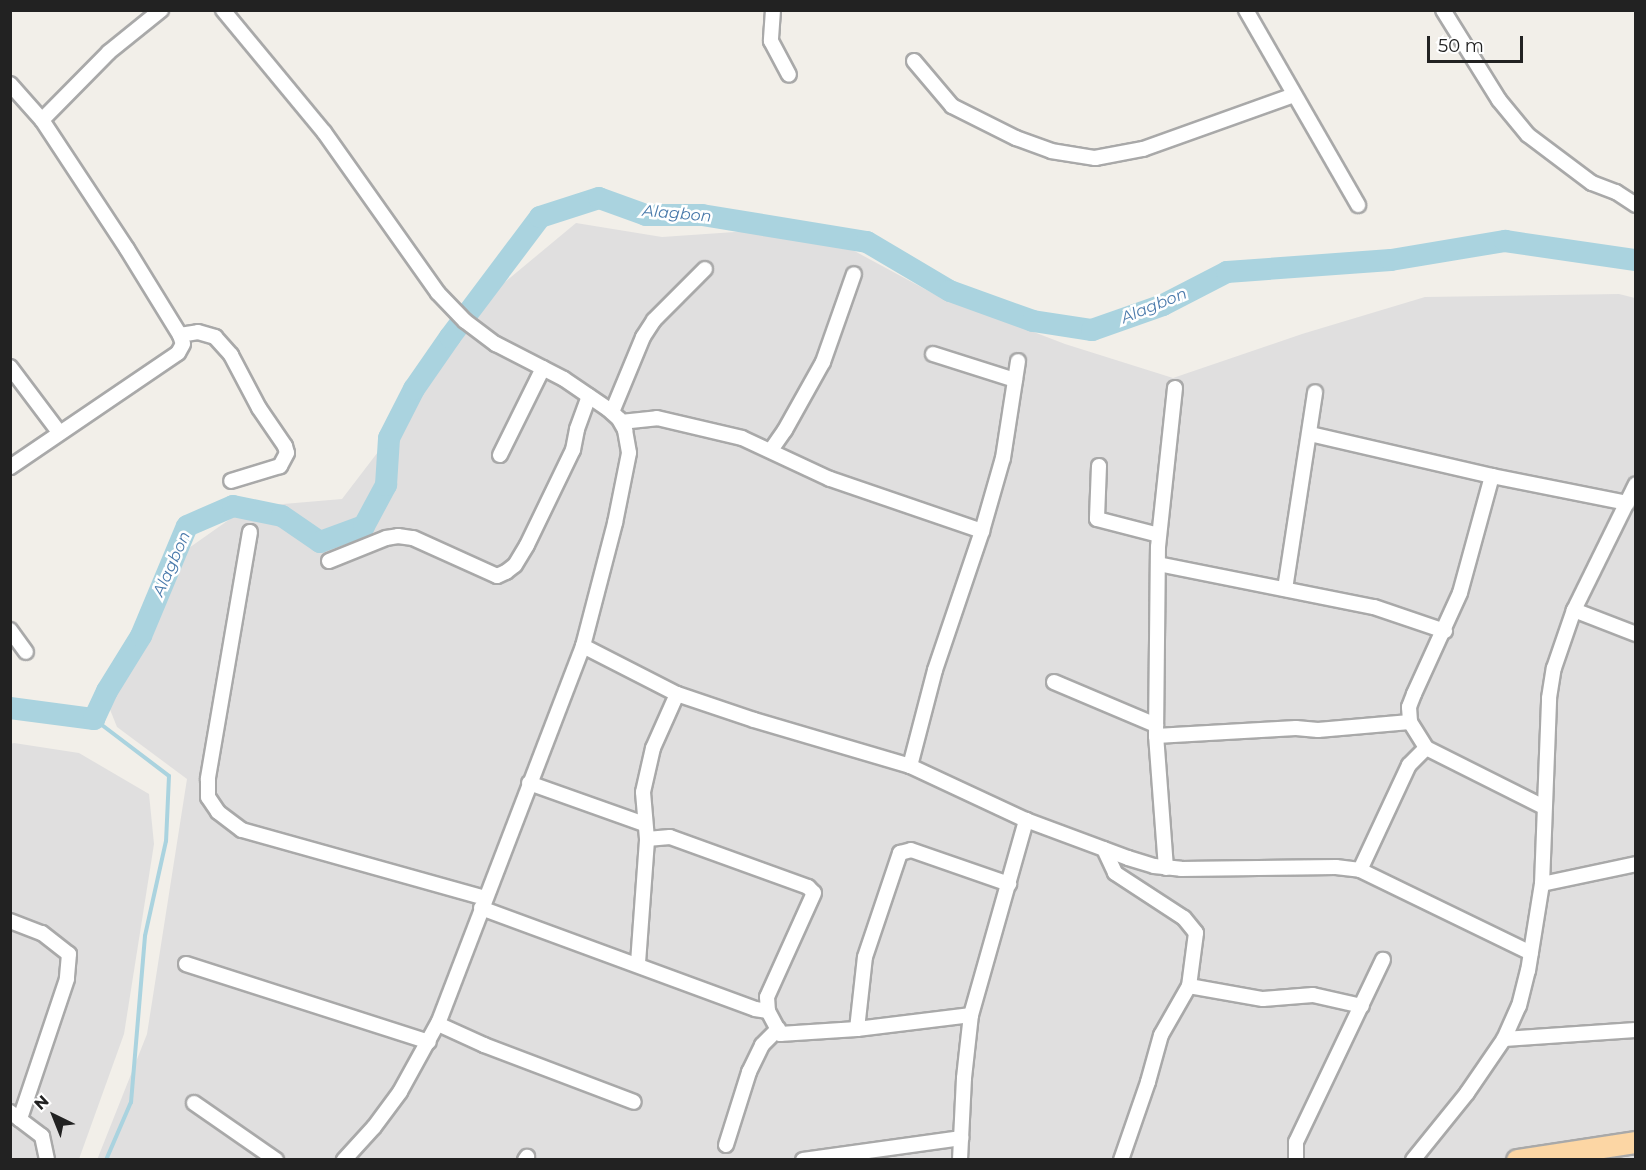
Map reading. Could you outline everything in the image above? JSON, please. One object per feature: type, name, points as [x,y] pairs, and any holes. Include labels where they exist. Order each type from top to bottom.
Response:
[{"type":"main road","points":[[1517,1160],[1635,1142]]},
{"type":"street","points":[[42,120],[109,52],[161,10]]},
{"type":"street","points":[[223,10],[324,132],[438,293],[465,321],[496,344],[543,368],[589,396],[616,417],[629,453],[615,523],[583,646],[438,1024],[388,1109],[346,1159]]},
{"type":"street","points":[[773,10],[771,41],[789,75]]},
{"type":"street","points":[[1246,10],[1358,205]]},
{"type":"street","points":[[1443,10],[1499,100],[1528,135],[1592,183],[1616,192],[1635,205]]},
{"type":"street","points":[[914,61],[952,106],[1016,138],[1051,151],[1095,158],[1143,149],[1294,95]]},
{"type":"street","points":[[10,84],[42,120],[180,334],[183,344],[178,352],[10,467]]},
{"type":"street","points":[[616,417],[643,337],[654,320],[705,269]]},
{"type":"street","points":[[771,450],[785,430],[823,362],[854,274]]},
{"type":"street","points":[[180,334],[198,332],[214,337],[231,355],[250,392],[285,446],[287,453],[280,466],[231,481]]},
{"type":"street","points":[[933,354],[1015,380]]},
{"type":"street","points":[[910,766],[935,670],[982,531],[1003,458],[1018,361]]},
{"type":"street","points":[[10,367],[59,432]]},
{"type":"street","points":[[500,454],[543,368]]},
{"type":"street","points":[[1166,868],[1156,730],[1158,564],[1174,388]]},
{"type":"street","points":[[1285,589],[1315,392]]},
{"type":"street","points":[[329,561],[386,538],[398,536],[412,538],[498,576],[506,572],[515,565],[527,545],[573,450],[577,429],[589,396]]},
{"type":"street","points":[[616,417],[657,418],[742,438],[771,450],[787,461],[830,479],[982,531]]},
{"type":"street","points":[[1310,435],[1492,476],[1627,502]]},
{"type":"street","points":[[1099,466],[1097,519],[1159,535]]},
{"type":"street","points":[[1492,476],[1460,593],[1445,631],[1414,694],[1409,707],[1410,722],[1426,748],[1544,807]]},
{"type":"street","points":[[1413,1160],[1467,1093],[1504,1039],[1520,1006],[1542,884],[1548,698],[1554,668],[1574,610],[1635,484]]},
{"type":"street","points":[[250,532],[208,779],[208,797],[218,812],[242,830],[483,903],[755,1009],[768,1011]]},
{"type":"street","points":[[1158,564],[1374,607],[1445,631]]},
{"type":"street","points":[[1574,610],[1635,634]]},
{"type":"street","points":[[10,630],[26,651]]},
{"type":"street","points":[[583,646],[677,694],[754,720],[910,766],[1026,820],[1104,849],[1166,868],[1336,867],[1360,870],[1531,953]]},
{"type":"street","points":[[1054,682],[1156,730],[1296,728],[1318,730],[1410,722]]},
{"type":"street","points":[[638,963],[647,839],[643,792],[653,748],[677,694]]},
{"type":"street","points":[[1360,870],[1409,765],[1426,748]]},
{"type":"street","points":[[529,783],[644,824]]},
{"type":"street","points":[[960,1160],[971,1015],[1026,820]]},
{"type":"street","points":[[647,839],[670,837],[808,887],[814,893],[768,997],[768,1011],[784,1035],[971,1015]]},
{"type":"street","points":[[1104,849],[1115,873],[1192,925],[1196,933],[1189,986],[1161,1035],[1148,1082],[1121,1160]]},
{"type":"street","points":[[857,1029],[865,957],[900,853],[911,850],[1009,884]]},
{"type":"street","points":[[1542,884],[1635,864]]},
{"type":"street","points":[[10,921],[42,933],[69,954],[67,979],[15,1115],[42,1136],[47,1160]]},
{"type":"street","points":[[1296,1160],[1296,1142],[1383,960]]},
{"type":"street","points":[[186,964],[429,1042]]},
{"type":"street","points":[[1189,986],[1263,999],[1314,995],[1362,1006]]},
{"type":"street","points":[[438,1024],[484,1045],[634,1102]]},
{"type":"street","points":[[726,1145],[749,1072],[762,1045],[778,1029]]},
{"type":"street","points":[[1504,1039],[1635,1030]]},
{"type":"street","points":[[194,1103],[276,1160]]},
{"type":"street","points":[[803,1160],[961,1138]]},
{"type":"shaded area","points":[[576,223],[662,237],[810,227],[934,294],[1065,344],[1173,378],[1302,334],[1425,297],[1619,294],[1635,298],[1635,1159],[97,1160],[147,1034],[187,779],[117,727],[101,687],[179,555],[247,507],[342,499],[433,380],[493,292]]},
{"type":"shaded area","points":[[10,744],[79,753],[149,794],[154,844],[124,1034],[79,1159],[11,1160]]},
{"type":"waterway","name":"Alagbon","points":[[10,708],[94,719],[107,691],[141,636],[187,526],[233,506],[282,516],[320,542],[364,526],[386,485],[389,438],[414,389],[450,337],[540,217],[599,198],[646,215],[702,215],[867,242],[950,291],[1033,321],[1092,330],[1163,305],[1227,272],[1391,260],[1505,241],[1636,260]]},
{"type":"waterway","points":[[94,719],[169,776],[166,841],[145,936],[131,1102],[106,1160]]}]
